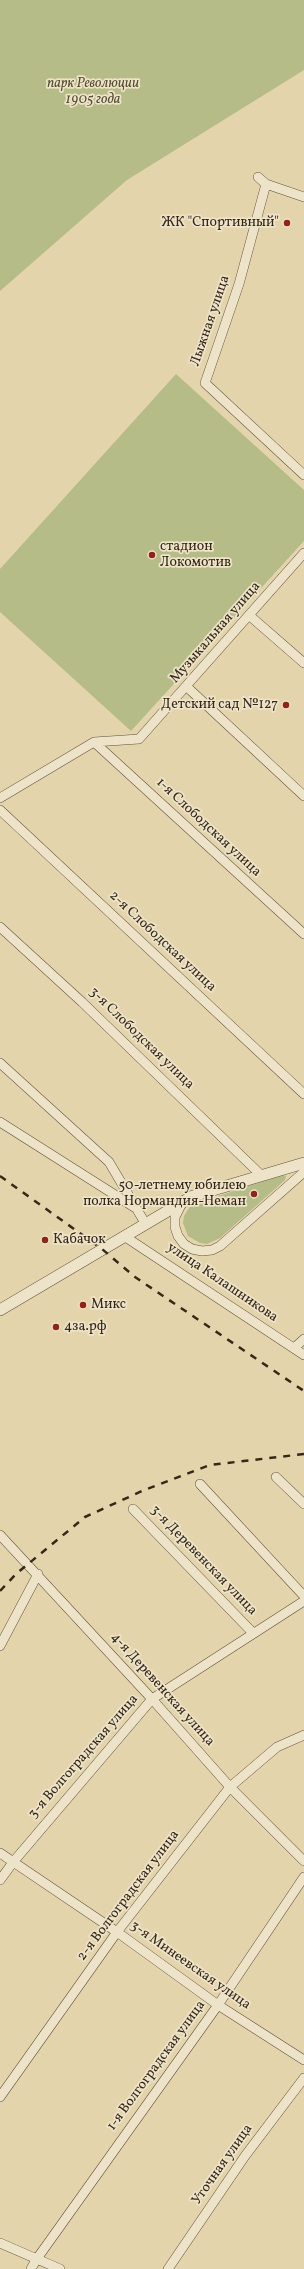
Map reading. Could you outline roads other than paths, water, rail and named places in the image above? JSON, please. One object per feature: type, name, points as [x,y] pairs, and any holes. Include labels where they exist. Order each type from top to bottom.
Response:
[{"type":"street","points":[[258,177],[266,184],[304,197]]},
{"type":"street","name":"Лыжная улица","points":[[266,184],[239,284],[205,383],[304,475]]},
{"type":"street","name":"Музыкальная улица","points":[[0,798],[94,742],[139,739],[250,616],[304,553]]},
{"type":"street","points":[[250,616],[304,663]]},
{"type":"street","points":[[187,687],[304,796]]},
{"type":"street","name":"1-я Слободская улица","points":[[94,742],[304,934]]},
{"type":"street","name":"2-я Слободская улица","points":[[0,810],[304,1094]]},
{"type":"street","name":"3-я Слободская улица","points":[[0,927],[82,1002],[260,1175]]},
{"type":"street","points":[[0,1063],[109,1162],[145,1223]]},
{"type":"street","points":[[0,1122],[137,1209]]},
{"type":"street","points":[[0,1310],[184,1200],[304,1162]]},
{"type":"street","points":[[184,1200],[174,1217],[178,1236],[184,1244],[192,1249],[202,1251],[212,1250],[220,1246],[304,1172]]},
{"type":"street","name":"улица Калашникова","points":[[124,1236],[304,1355]]},
{"type":"street","points":[[294,1348],[304,1339]]},
{"type":"street","points":[[276,1477],[304,1504]]},
{"type":"street","points":[[200,1484],[304,1596]]},
{"type":"street","name":"3-я Деревенская улица","points":[[133,1509],[253,1633]]},
{"type":"street","name":"4-я Деревенская улица","points":[[0,1535],[38,1574],[230,1787],[304,1861]]},
{"type":"street","points":[[0,1646],[38,1574]]},
{"type":"street","name":"3-я Волгоградская улица","points":[[0,1880],[14,1861],[152,1699],[304,1601]]},
{"type":"street","name":"2-я Волгоградская улица","points":[[0,2098],[118,1932],[230,1787],[277,1748],[304,1735]]},
{"type":"street","name":"3-я Минеевская улица","points":[[0,1853],[118,1932],[218,2005],[304,2060]]},
{"type":"street","name":"1-я Волгоградская улица","points":[[31,2269],[218,2005],[304,1877]]},
{"type":"street","name":"Уточная улица","points":[[168,2269],[245,2156],[304,2078]]},
{"type":"street","points":[[0,2243],[36,2260],[60,2269]]},
{"type":"railway","points":[[0,1176],[102,1249],[135,1277],[304,1391]]},
{"type":"railway","points":[[0,1591],[16,1574],[85,1517],[142,1491],[210,1465],[304,1454]]},
{"type":"place","name":"ЖК \"Спортивный\"","points":[[287,223]]},
{"type":"place","name":"стадион Локомотив","points":[[152,555]]},
{"type":"place","name":"Детский сад №127","points":[[286,705]]},
{"type":"place","name":"50-летнему юбилею полка Нормандия-Неман","points":[[254,1194]]},
{"type":"place","name":"Кабачок","points":[[45,1240]]},
{"type":"place","name":"Микс","points":[[83,1305]]},
{"type":"place","name":"4за.рф","points":[[56,1327]]},
{"type":"park label","name":"парк Революции 1905 года","points":[[93,92]]}]
